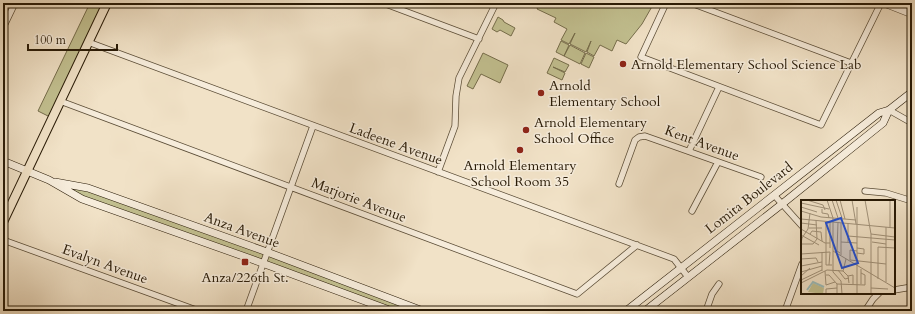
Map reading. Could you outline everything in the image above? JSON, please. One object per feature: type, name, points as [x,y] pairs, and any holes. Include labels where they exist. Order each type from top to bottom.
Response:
[{"type":"main road","points":[[3,222],[107,3]]},
{"type":"main road","points":[[882,3],[912,14]]},
{"type":"main road","name":"Lomita Boulevard","points":[[626,311],[879,113],[889,110],[912,92]]},
{"type":"main road","name":"Lomita Boulevard","points":[[645,311],[883,123],[889,110]]},
{"type":"main road","name":"Anza Avenue","points":[[3,161],[49,180],[82,199],[263,263],[392,311]]},
{"type":"main road","name":"Anza Avenue","points":[[49,180],[88,188],[267,252],[423,311]]},
{"type":"street","points":[[3,28],[15,3]]},
{"type":"street","points":[[382,3],[479,40]]},
{"type":"street","points":[[438,172],[455,126],[456,96],[459,78],[496,3]]},
{"type":"street","points":[[666,3],[641,57],[821,125],[882,3]]},
{"type":"street","points":[[691,3],[851,63]]},
{"type":"street","name":"Ladeene Avenue","points":[[88,42],[636,245],[674,260],[688,277]]},
{"type":"street","points":[[689,151],[719,87]]},
{"type":"street","name":"Marjorie Avenue","points":[[60,101],[577,294],[636,245]]},
{"type":"street","points":[[889,110],[912,123]]},
{"type":"street","points":[[246,311],[313,126]]},
{"type":"street","name":"Kent Avenue","points":[[619,184],[634,140],[645,136],[761,177]]},
{"type":"street","points":[[692,211],[718,162]]},
{"type":"street","points":[[865,191],[886,193],[912,202]]},
{"type":"street","points":[[774,195],[801,225]]},
{"type":"street","name":"Evalyn Avenue","points":[[3,240],[198,311]]},
{"type":"street","points":[[785,311],[801,267]]},
{"type":"street","points":[[706,311],[712,294],[719,284]]},
{"type":"street","points":[[895,290],[912,287]]},
{"type":"street","points":[[864,311],[878,294]]},
{"type":"shaded area","points":[[90,3],[107,3],[52,118],[38,111]]},
{"type":"shaded area","points":[[540,3],[654,3],[642,24],[626,44],[617,40],[612,51],[600,45],[594,56],[587,52],[591,41],[586,52],[570,44],[575,33],[569,44],[561,40],[567,29],[554,22],[556,18],[537,9]]},
{"type":"shaded area","points":[[498,17],[515,28],[511,36],[500,30],[497,32],[492,29]]},
{"type":"shaded area","points":[[561,41],[569,45],[564,56],[556,52]]},
{"type":"shaded area","points":[[570,45],[585,53],[580,64],[564,56]]},
{"type":"shaded area","points":[[483,53],[508,65],[500,83],[481,74],[473,89],[467,86]]},
{"type":"shaded area","points":[[586,53],[594,57],[589,68],[581,64]]},
{"type":"shaded area","points":[[554,58],[569,65],[565,72],[553,67],[565,73],[562,80],[547,73]]},
{"type":"shaded area","points":[[49,180],[88,188],[424,311],[393,311],[82,199]]},
{"type":"place","name":"Arnold Elementary School Science Lab","points":[[623,64]]},
{"type":"place","name":"Arnold Elementary School","points":[[541,93]]},
{"type":"place","name":"Arnold Elementary School Office","points":[[526,130]]},
{"type":"place","name":"Arnold Elementary School Room 35","points":[[520,150]]},
{"type":"place","name":"Anza/226th St.","points":[[245,262]]}]
